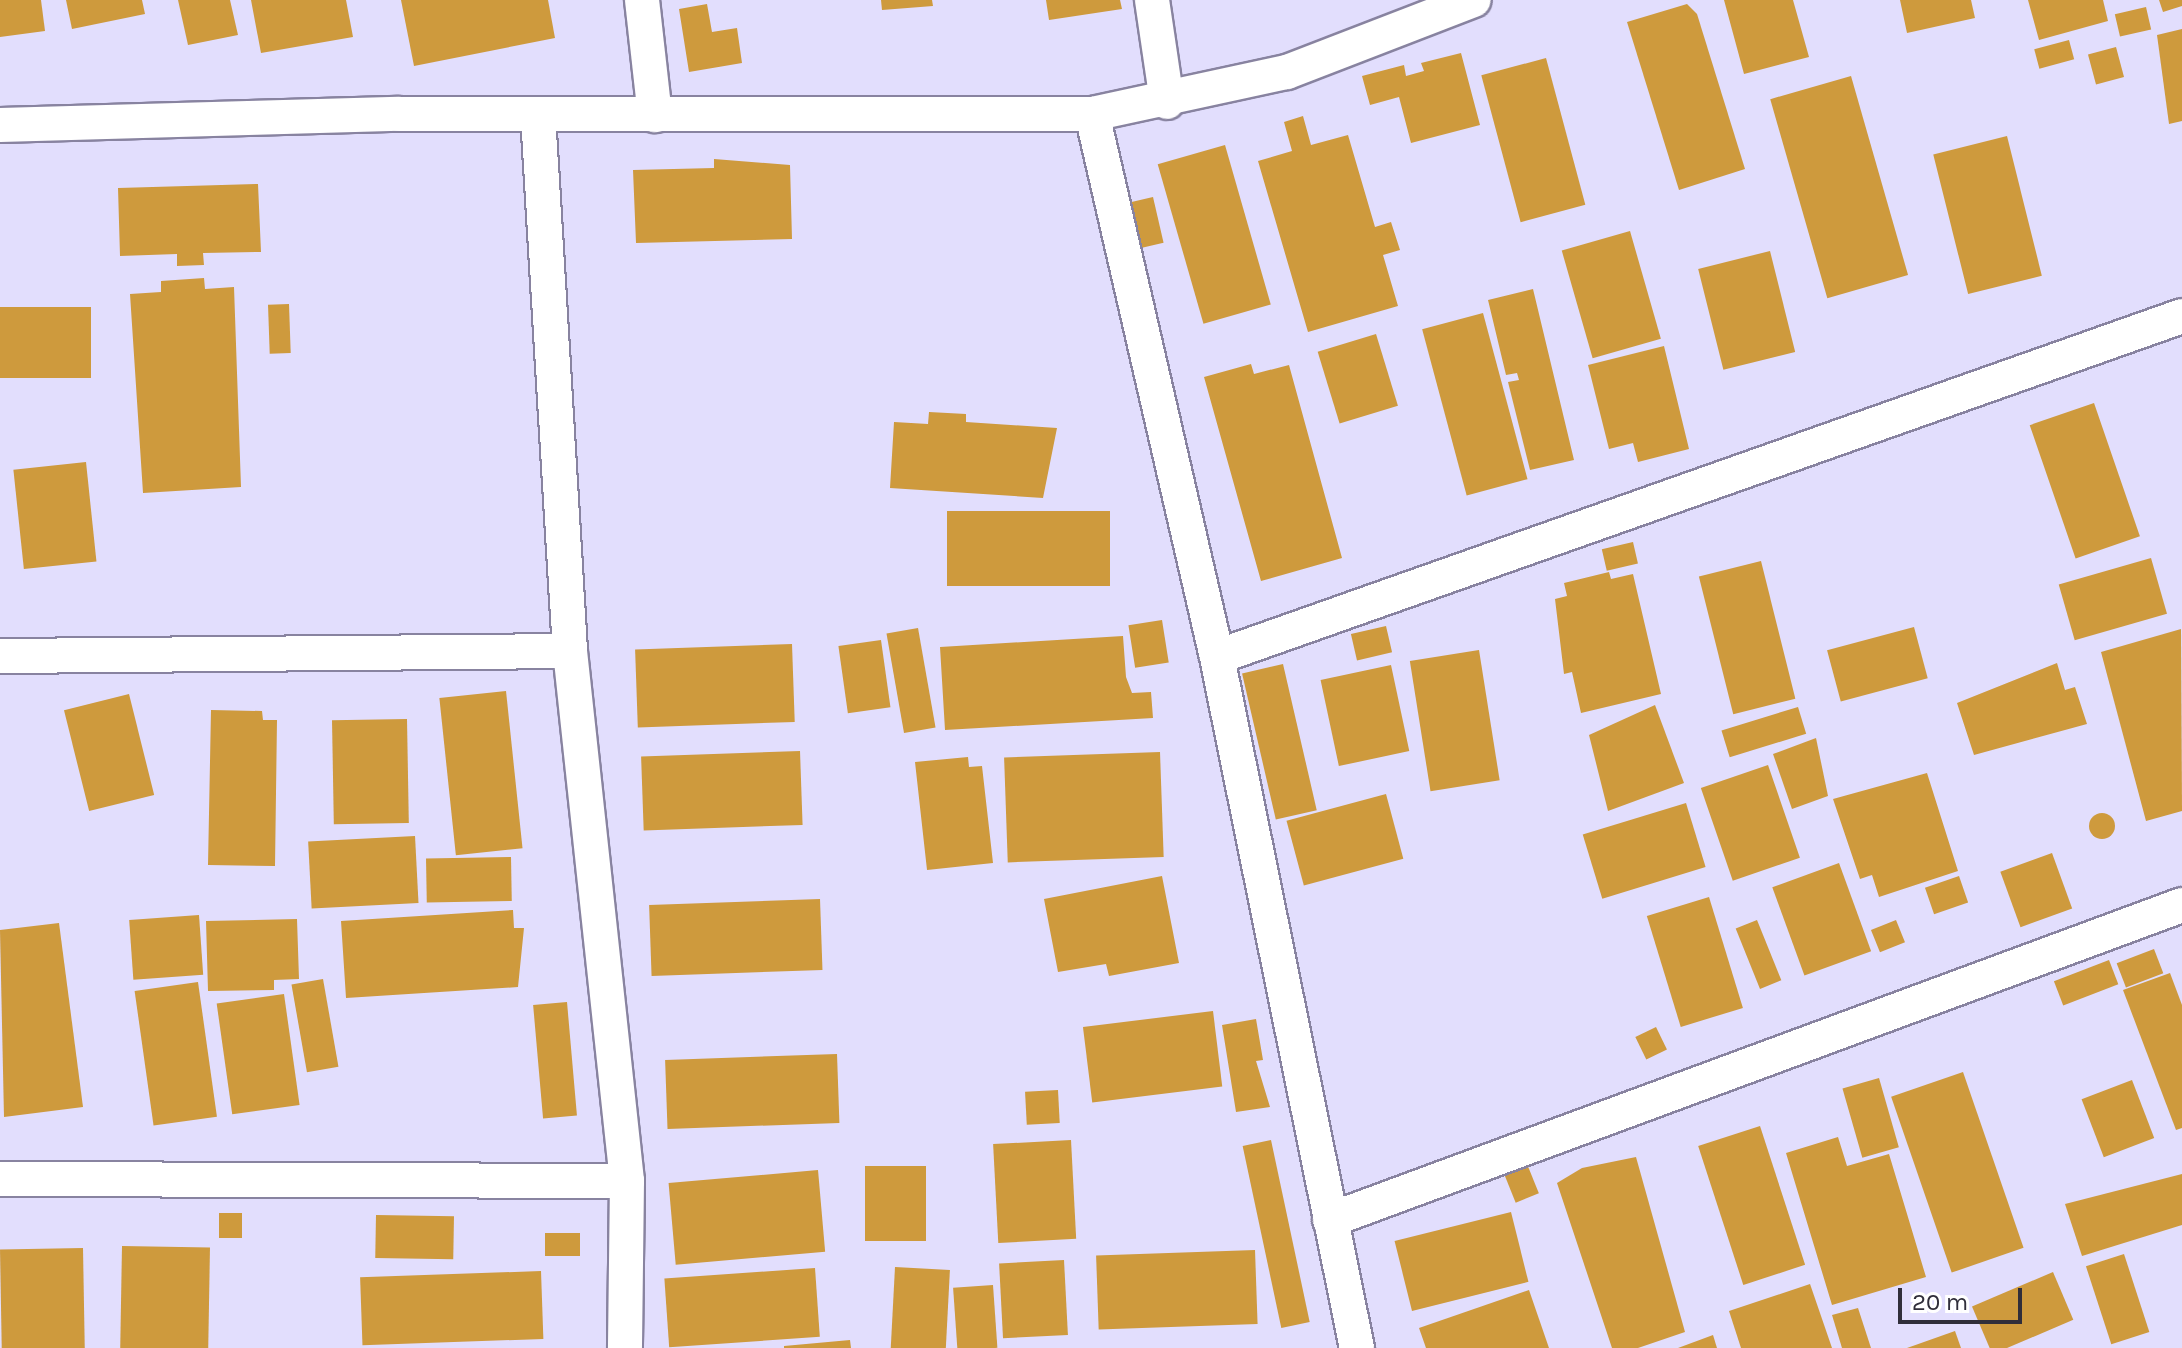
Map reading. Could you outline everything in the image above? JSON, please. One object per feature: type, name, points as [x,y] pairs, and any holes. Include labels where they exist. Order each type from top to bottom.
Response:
[{"type":"street","points":[[642,0],[655,115]]},
{"type":"street","points":[[1152,0],[1167,102]]},
{"type":"street","points":[[0,125],[538,115],[1092,114],[1167,102],[1329,58],[1474,0]]},
{"type":"street","points":[[1092,114],[1217,657],[1357,1348]]},
{"type":"street","points":[[538,115],[570,651],[627,1181],[625,1348]]},
{"type":"street","points":[[1217,657],[2182,316]]},
{"type":"street","points":[[0,656],[570,651]]},
{"type":"street","points":[[1330,1220],[2182,905]]},
{"type":"street","points":[[0,1179],[627,1181]]},
{"type":"building","points":[[0,0],[41,0],[45,31],[0,37]]},
{"type":"building","points":[[66,0],[142,0],[145,14],[72,29]]},
{"type":"building","points":[[178,0],[230,0],[238,35],[188,45]]},
{"type":"building","points":[[251,0],[346,0],[353,37],[261,53]]},
{"type":"building","points":[[401,0],[548,0],[555,38],[414,66]]},
{"type":"building","points":[[881,0],[932,0],[933,6],[882,10]]},
{"type":"building","points":[[1046,0],[1120,0],[1122,9],[1049,20]]},
{"type":"building","points":[[1724,0],[1793,0],[1809,57],[1744,74]]},
{"type":"building","points":[[1900,0],[1971,0],[1975,18],[1907,33]]},
{"type":"building","points":[[2028,0],[2103,0],[2108,21],[2039,40]]},
{"type":"building","points":[[2159,0],[2182,0],[2182,6],[2163,12]]},
{"type":"building","points":[[707,4],[712,32],[737,28],[742,63],[689,72],[679,9]]},
{"type":"building","points":[[1687,4],[1697,14],[1745,169],[1679,190],[1627,22]]},
{"type":"building","points":[[2146,7],[2151,29],[2120,37],[2115,14]]},
{"type":"building","points":[[2182,29],[2182,121],[2169,124],[2157,35]]},
{"type":"building","points":[[2069,40],[2074,59],[2039,69],[2034,49]]},
{"type":"building","points":[[2116,47],[2124,77],[2096,84],[2088,55]]},
{"type":"building","points":[[1461,53],[1480,125],[1411,143],[1399,97],[1370,105],[1362,76],[1404,65],[1406,76],[1424,71],[1421,63]]},
{"type":"building","points":[[1546,58],[1585,205],[1521,222],[1481,75]]},
{"type":"building","points":[[1851,76],[1908,275],[1827,298],[1770,99]]},
{"type":"building","points":[[1303,116],[1311,145],[1348,135],[1375,227],[1391,222],[1400,250],[1383,255],[1398,306],[1308,332],[1258,161],[1292,151],[1284,122]]},
{"type":"building","points":[[2007,136],[2042,276],[1968,294],[1933,154]]},
{"type":"building","points":[[1225,145],[1271,305],[1203,324],[1158,164]]},
{"type":"building","points":[[714,159],[790,165],[792,239],[636,243],[633,170],[714,168]]},
{"type":"building","points":[[258,184],[261,252],[203,253],[204,265],[177,266],[177,254],[120,256],[118,188]]},
{"type":"building","points":[[1153,197],[1164,243],[1132,250],[1122,204]]},
{"type":"building","points":[[1630,231],[1661,339],[1593,358],[1562,251]]},
{"type":"building","points":[[1770,251],[1795,352],[1723,370],[1698,269]]},
{"type":"building","points":[[204,278],[205,289],[234,287],[241,487],[143,493],[130,294],[161,292],[161,281]]},
{"type":"building","points":[[1533,289],[1574,460],[1530,470],[1508,382],[1519,380],[1517,373],[1506,375],[1488,300]]},
{"type":"building","points":[[289,304],[291,353],[270,354],[268,305]]},
{"type":"building","points":[[0,307],[91,307],[91,378],[0,378]]},
{"type":"building","points":[[1483,313],[1528,479],[1467,495],[1422,329]]},
{"type":"building","points":[[1376,334],[1398,406],[1340,424],[1318,352]]},
{"type":"building","points":[[1664,346],[1689,449],[1638,462],[1633,443],[1609,449],[1588,365]]},
{"type":"building","points":[[1251,364],[1254,374],[1289,365],[1342,558],[1261,581],[1204,377]]},
{"type":"building","points":[[2094,403],[2140,536],[2076,558],[2030,425]]},
{"type":"building","points":[[929,412],[966,414],[966,422],[1057,428],[1043,498],[890,488],[894,422],[928,424]]},
{"type":"building","points":[[86,462],[96,561],[24,569],[13,470]]},
{"type":"building","points":[[947,511],[1110,511],[1110,586],[947,586]]},
{"type":"building","points":[[1633,542],[1638,563],[1607,571],[1602,549]]},
{"type":"building","points":[[2151,558],[2167,614],[2075,640],[2059,584]]},
{"type":"building","points":[[1761,561],[1795,699],[1733,714],[1699,576]]},
{"type":"building","points":[[1609,572],[1611,579],[1633,574],[1661,694],[1581,713],[1572,672],[1564,674],[1555,599],[1567,596],[1564,583]]},
{"type":"building","points":[[1162,620],[1169,662],[1135,668],[1128,625]]},
{"type":"building","points":[[1386,626],[1392,652],[1357,660],[1351,634]]},
{"type":"building","points":[[1914,627],[1928,678],[1841,701],[1827,650]]},
{"type":"building","points":[[918,628],[936,727],[904,733],[886,634]]},
{"type":"building","points":[[2181,629],[2182,811],[2146,821],[2101,652]]},
{"type":"building","points":[[1123,636],[1126,677],[1132,693],[1151,692],[1153,718],[945,730],[940,647]]},
{"type":"building","points":[[881,640],[890,707],[848,713],[838,646]]},
{"type":"building","points":[[792,644],[795,722],[638,727],[635,649]]},
{"type":"building","points":[[1479,650],[1500,780],[1431,791],[1410,661]]},
{"type":"building","points":[[2057,663],[2065,690],[2075,687],[2087,724],[1974,755],[1957,703]]},
{"type":"building","points":[[1283,664],[1317,810],[1276,820],[1242,673]]},
{"type":"building","points":[[1391,665],[1409,751],[1339,766],[1321,680]]},
{"type":"building","points":[[506,691],[523,848],[456,855],[439,698]]},
{"type":"building","points":[[129,694],[154,795],[89,811],[64,710]]},
{"type":"building","points":[[1655,705],[1684,783],[1608,811],[1589,735]]},
{"type":"building","points":[[1798,707],[1806,734],[1730,757],[1721,730]]},
{"type":"building","points":[[211,710],[262,711],[263,720],[277,720],[275,866],[208,865]]},
{"type":"building","points":[[407,719],[409,823],[334,824],[332,720]]},
{"type":"building","points":[[1816,738],[1828,796],[1792,809],[1773,754]]},
{"type":"building","points":[[800,751],[803,825],[644,831],[641,757]]},
{"type":"building","points":[[1160,752],[1164,857],[1008,862],[1004,757]]},
{"type":"building","points":[[968,757],[969,767],[982,766],[993,863],[927,870],[915,762]]},
{"type":"building","points":[[1768,765],[1800,858],[1733,881],[1701,788]]},
{"type":"building","points":[[1927,773],[1958,871],[1879,897],[1872,875],[1860,879],[1833,799]]},
{"type":"building","points":[[1386,794],[1403,859],[1304,885],[1287,821]]},
{"type":"building","points":[[1686,803],[1706,867],[1602,899],[1583,835]]},
{"type":"building","points":[[2102,813],[2111,817],[2115,826],[2111,835],[2102,839],[2093,835],[2089,826],[2093,817]]},
{"type":"building","points":[[415,836],[419,903],[312,909],[308,842]]},
{"type":"building","points":[[2052,853],[2072,908],[2020,927],[2000,872]]},
{"type":"building","points":[[511,857],[512,901],[427,902],[426,858]]},
{"type":"building","points":[[1839,863],[1871,951],[1804,976],[1772,887]]},
{"type":"building","points":[[1162,876],[1179,963],[1109,976],[1106,964],[1058,972],[1044,899]]},
{"type":"building","points":[[1959,876],[1968,902],[1934,914],[1925,888]]},
{"type":"building","points":[[1709,897],[1743,1008],[1681,1027],[1647,916]]},
{"type":"building","points":[[820,899],[822,970],[652,976],[649,905]]},
{"type":"building","points":[[513,910],[514,928],[524,928],[518,987],[346,998],[341,921]]},
{"type":"building","points":[[199,915],[203,975],[133,980],[129,920]]},
{"type":"building","points":[[297,919],[299,979],[274,980],[274,990],[208,991],[206,921]]},
{"type":"building","points":[[1757,920],[1781,980],[1760,989],[1736,929]]},
{"type":"building","points":[[1896,920],[1905,942],[1880,952],[1871,930]]},
{"type":"building","points":[[59,923],[83,1107],[4,1117],[0,930]]},
{"type":"building","points":[[2154,949],[2163,973],[2126,988],[2117,963]]},
{"type":"building","points":[[2109,960],[2118,984],[2063,1005],[2054,981]]},
{"type":"building","points":[[2170,973],[2182,1005],[2182,1128],[2176,1130],[2123,990]]},
{"type":"building","points":[[323,979],[338,1067],[307,1072],[291,985]]},
{"type":"building","points":[[198,982],[217,1117],[154,1126],[135,991]]},
{"type":"building","points":[[284,994],[300,1105],[232,1114],[217,1003]]},
{"type":"building","points":[[567,1002],[577,1116],[543,1119],[533,1005]]},
{"type":"building","points":[[1213,1011],[1222,1086],[1092,1102],[1083,1027]]},
{"type":"building","points":[[1256,1019],[1263,1060],[1256,1061],[1270,1107],[1236,1112],[1222,1025]]},
{"type":"building","points":[[1656,1027],[1667,1049],[1646,1060],[1635,1037]]},
{"type":"building","points":[[837,1054],[839,1123],[668,1129],[665,1060]]},
{"type":"building","points":[[1963,1072],[2024,1248],[1952,1273],[1891,1097]]},
{"type":"building","points":[[1879,1078],[1899,1147],[1862,1158],[1842,1088]]},
{"type":"building","points":[[2132,1080],[2154,1138],[2104,1157],[2082,1099]]},
{"type":"building","points":[[1058,1090],[1060,1123],[1027,1125],[1025,1092]]},
{"type":"building","points":[[1760,1126],[1805,1265],[1743,1285],[1698,1146]]},
{"type":"building","points":[[1838,1137],[1847,1166],[1889,1154],[1926,1277],[1832,1305],[1786,1153]]},
{"type":"building","points":[[1071,1140],[1076,1239],[998,1243],[993,1144]]},
{"type":"building","points":[[1271,1140],[1310,1322],[1281,1328],[1243,1146]]},
{"type":"building","points":[[1636,1157],[1685,1332],[1638,1348],[1612,1348],[1557,1183],[1582,1168]]},
{"type":"building","points":[[1525,1159],[1539,1193],[1516,1203],[1502,1168]]},
{"type":"building","points":[[865,1166],[926,1166],[926,1241],[865,1241]]},
{"type":"building","points":[[818,1170],[825,1252],[676,1265],[669,1183]]},
{"type":"building","points":[[2182,1174],[2182,1225],[2082,1256],[2065,1204]]},
{"type":"building","points":[[1511,1212],[1528,1282],[1412,1311],[1395,1241]]},
{"type":"building","points":[[219,1213],[242,1213],[242,1238],[219,1238]]},
{"type":"building","points":[[376,1215],[454,1216],[453,1259],[375,1258]]},
{"type":"building","points":[[545,1233],[580,1233],[580,1256],[545,1256]]},
{"type":"building","points":[[122,1246],[210,1248],[208,1348],[120,1348]]},
{"type":"building","points":[[83,1248],[85,1348],[2,1348],[0,1249]]},
{"type":"building","points":[[1255,1250],[1258,1324],[1099,1330],[1096,1256]]},
{"type":"building","points":[[2124,1254],[2149,1332],[2111,1344],[2086,1266]]},
{"type":"building","points":[[1064,1260],[1068,1335],[1003,1338],[999,1263]]},
{"type":"building","points":[[895,1267],[950,1270],[946,1348],[891,1348]]},
{"type":"building","points":[[815,1268],[820,1337],[669,1347],[664,1279]]},
{"type":"building","points":[[541,1271],[543,1339],[362,1345],[360,1277]]},
{"type":"building","points":[[2053,1272],[2073,1320],[2007,1348],[1990,1348],[1972,1306]]},
{"type":"building","points":[[1810,1284],[1832,1348],[1741,1348],[1729,1311]]},
{"type":"building","points":[[993,1285],[997,1348],[957,1348],[953,1288]]},
{"type":"building","points":[[1529,1290],[1549,1348],[1426,1348],[1419,1328]]},
{"type":"building","points":[[1858,1308],[1871,1348],[1842,1348],[1832,1315]]},
{"type":"building","points":[[1955,1331],[1961,1348],[1907,1348]]},
{"type":"building","points":[[1713,1335],[1717,1348],[1678,1348]]},
{"type":"building","points":[[850,1340],[851,1348],[784,1348],[784,1346]]}]
